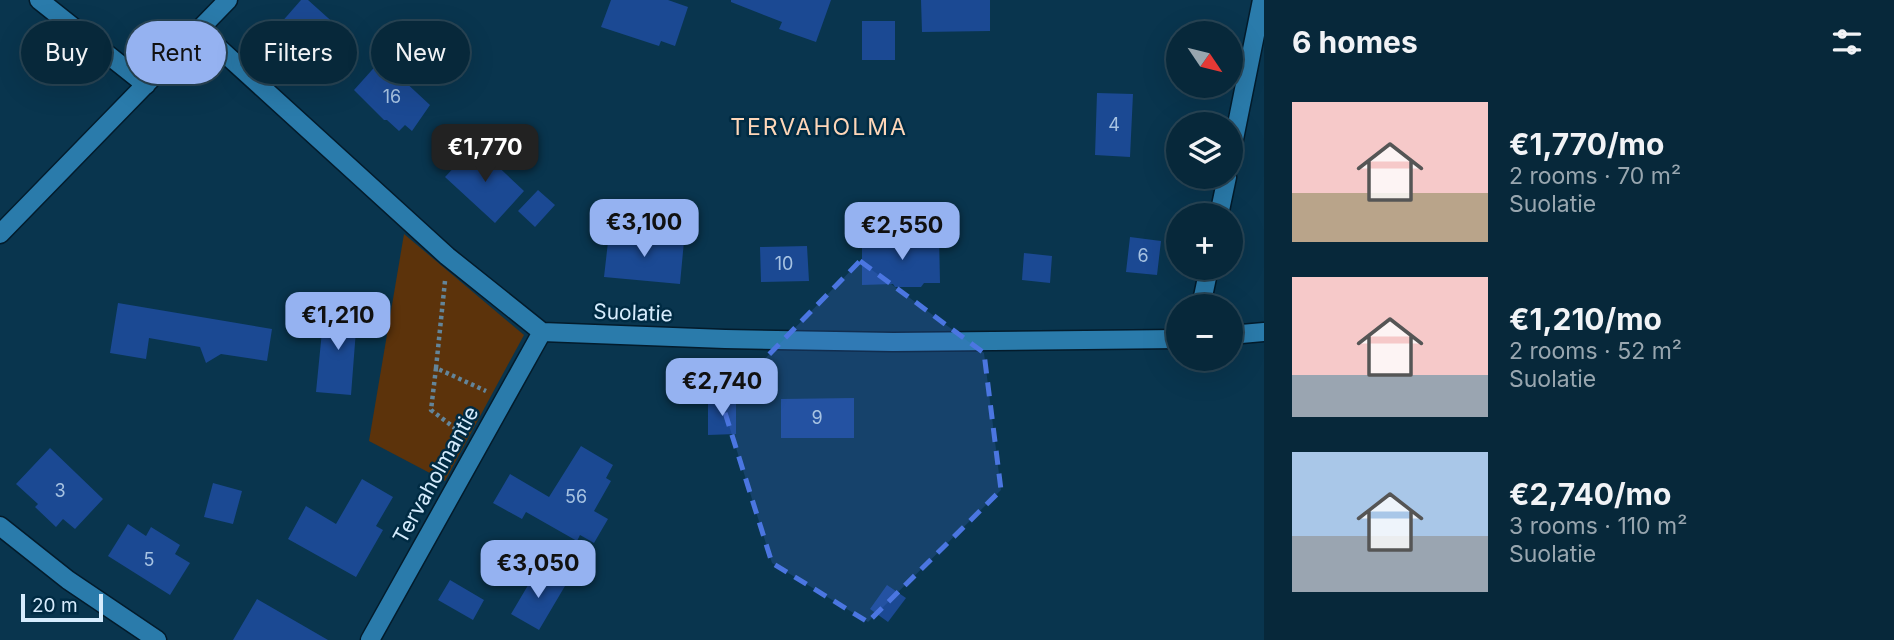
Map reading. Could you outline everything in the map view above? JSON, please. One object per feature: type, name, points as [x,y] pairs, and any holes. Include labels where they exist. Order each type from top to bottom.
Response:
[{"type":"street","points":[[0,234],[146,85],[39,0]]},
{"type":"street","points":[[208,21],[228,0]]},
{"type":"street","points":[[1239,112],[1262,0]]},
{"type":"street","points":[[226,55],[447,256],[542,332]]},
{"type":"street","name":"Suolatie","points":[[542,332],[893,342],[1166,339]]},
{"type":"street","name":"Tervaholmantie","points":[[370,640],[542,332]]},
{"type":"street","points":[[1243,334],[1264,332]]},
{"type":"street","points":[[0,526],[68,580],[157,640]]},
{"type":"path","points":[[447,256],[431,410],[478,446]]},
{"type":"path","points":[[436,368],[504,400]]},
{"type":"highlighted area","points":[[860,261],[984,353],[1001,490],[868,622],[772,563],[722,403]]},
{"type":"shaded area","points":[[404,234],[524,335],[445,481],[369,441]]},
{"type":"building","points":[[301,0],[308,0],[331,21],[283,21]]},
{"type":"building","points":[[611,0],[668,0],[688,7],[675,46],[661,41],[659,46],[601,27]]},
{"type":"building","points":[[731,0],[831,0],[816,42],[779,29],[782,22]]},
{"type":"building","points":[[921,0],[990,0],[990,31],[922,32]]},
{"type":"building","points":[[862,21],[895,21],[895,60],[862,60]]},
{"type":"building","points":[[371,71],[371,84],[407,84],[430,105],[412,131],[405,125],[399,131],[354,90]]},
{"type":"building","points":[[1097,93],[1133,94],[1130,157],[1095,155]]},
{"type":"building","points":[[475,145],[524,191],[495,223],[445,177]]},
{"type":"building","points":[[538,190],[555,205],[535,227],[518,211]]},
{"type":"building","points":[[609,233],[684,241],[680,284],[604,277]]},
{"type":"building","points":[[939,234],[940,283],[924,283],[921,287],[862,285],[862,243],[905,242],[905,235]]},
{"type":"building","points":[[1130,237],[1161,241],[1157,275],[1126,272]]},
{"type":"building","points":[[807,246],[809,281],[761,282],[760,247]]},
{"type":"building","points":[[1024,253],[1052,256],[1050,283],[1022,280]]},
{"type":"building","points":[[338,302],[358,304],[351,395],[316,392],[323,321],[336,322]]},
{"type":"building","points":[[118,303],[272,329],[267,361],[221,354],[206,363],[200,347],[149,338],[146,359],[110,353]]},
{"type":"building","points":[[854,398],[854,438],[781,438],[781,399]]},
{"type":"building","points":[[708,401],[736,401],[736,434],[708,435]]},
{"type":"building","points":[[581,446],[613,465],[606,478],[611,481],[594,511],[608,519],[594,543],[580,535],[577,541],[526,512],[522,519],[493,503],[510,474],[549,497]]},
{"type":"building","points":[[50,448],[103,499],[75,529],[63,519],[56,527],[35,507],[38,504],[16,484]]},
{"type":"building","points":[[362,479],[393,497],[376,526],[383,530],[356,577],[288,539],[306,506],[336,524]]},
{"type":"building","points":[[213,483],[242,491],[233,524],[204,517]]},
{"type":"building","points":[[128,524],[146,536],[151,527],[180,545],[175,554],[190,563],[170,595],[108,556]]},
{"type":"building","points":[[537,570],[565,586],[539,630],[511,614]]},
{"type":"building","points":[[450,580],[484,600],[473,620],[438,600]]},
{"type":"building","points":[[887,585],[906,598],[888,622],[870,609]]},
{"type":"building","points":[[257,599],[328,640],[233,640]]},
{"type":"district","name":"TERVAHOLMA","points":[[819,127]]}]
